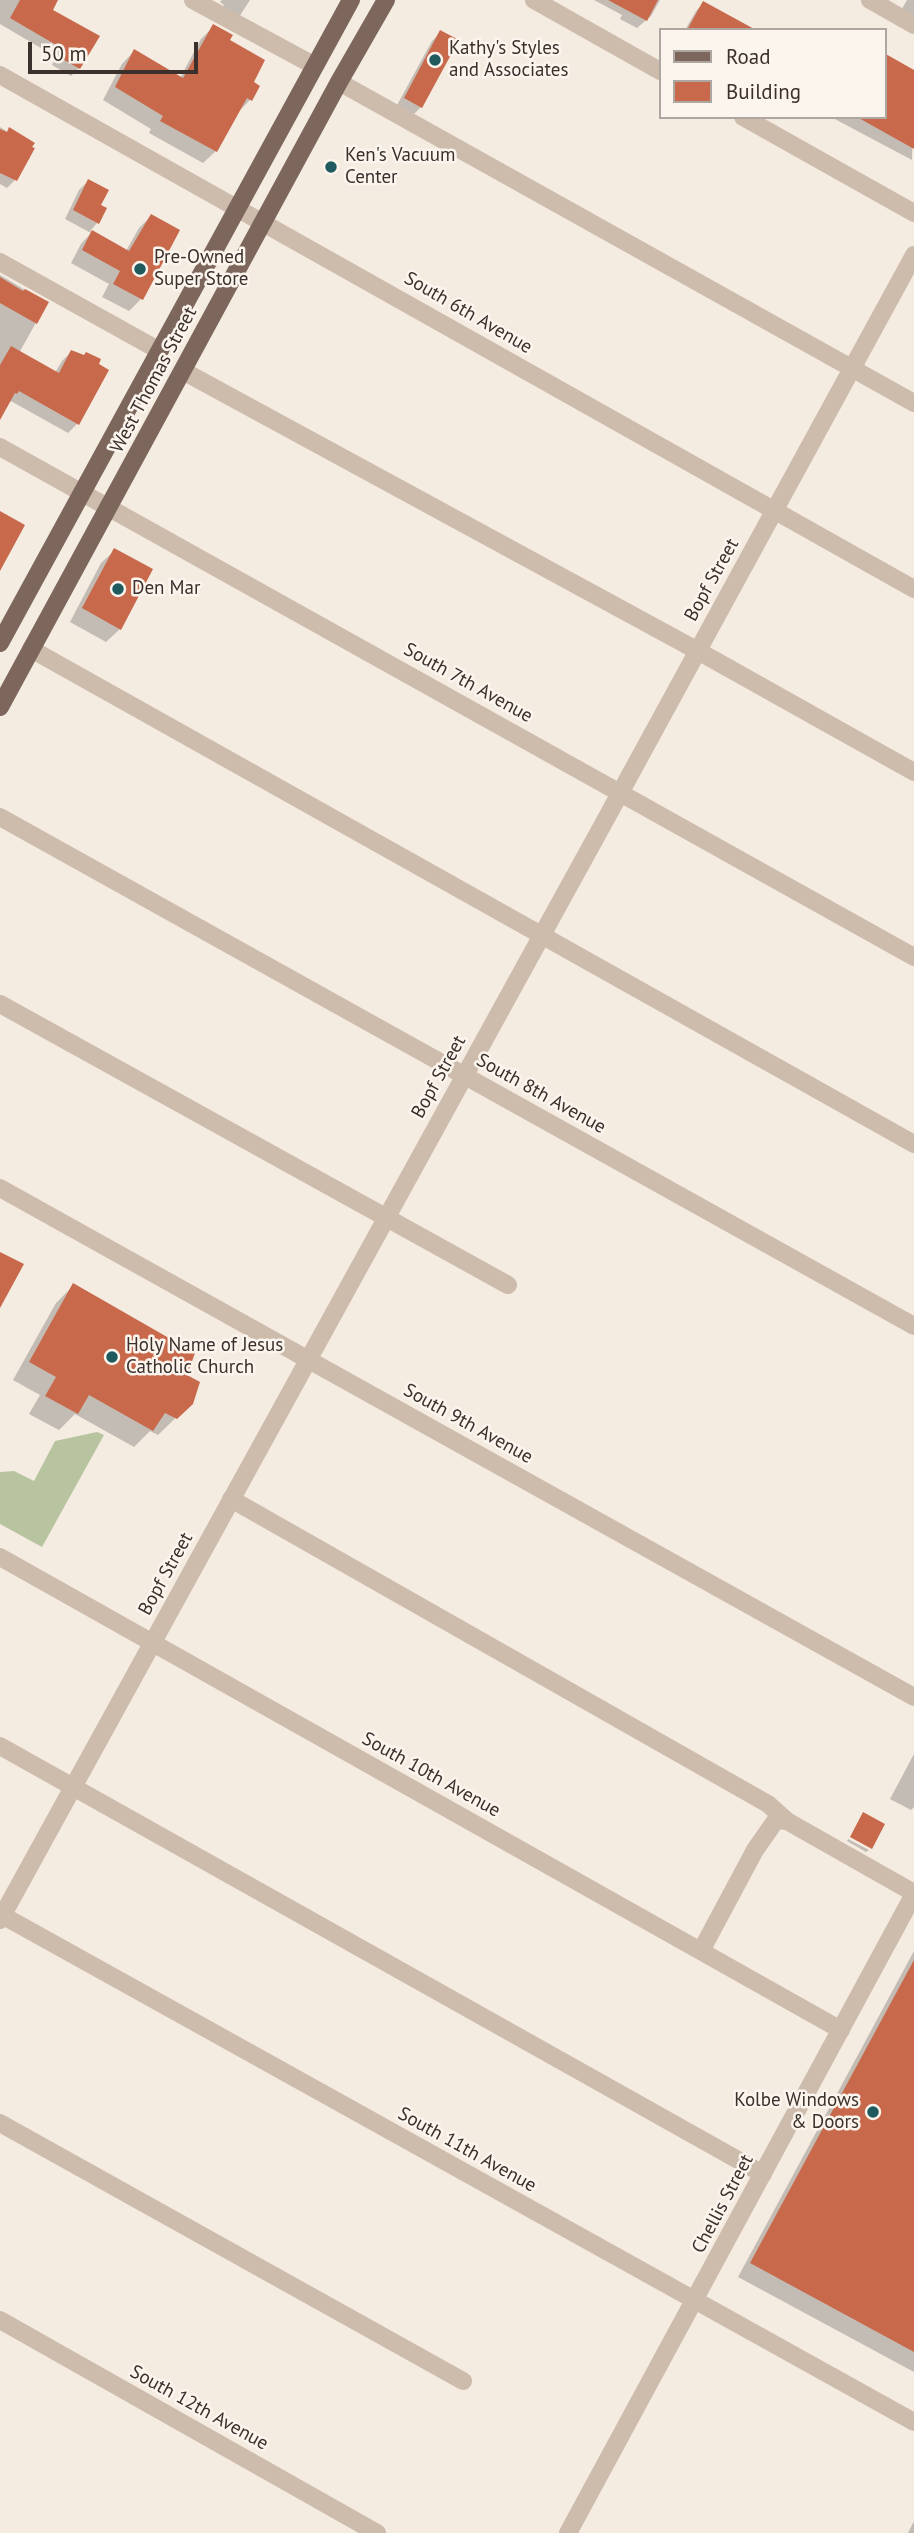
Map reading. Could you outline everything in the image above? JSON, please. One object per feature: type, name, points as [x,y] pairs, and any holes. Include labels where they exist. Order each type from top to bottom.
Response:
[{"type":"main road","name":"West Thomas Street","points":[[2,636],[351,0]]},
{"type":"main road","name":"West Thomas Street","points":[[0,707],[386,0]]},
{"type":"street","points":[[193,0],[315,66]]},
{"type":"street","points":[[534,0],[659,70]]},
{"type":"street","points":[[870,0],[914,24]]},
{"type":"street","name":"South 6th Avenue","points":[[0,75],[914,589]]},
{"type":"street","points":[[339,82],[914,403]]},
{"type":"street","points":[[747,119],[914,213]]},
{"type":"street","name":"Bopf Street","points":[[1,1917],[914,254]]},
{"type":"street","points":[[0,262],[160,351]]},
{"type":"street","points":[[183,371],[698,651],[914,772]]},
{"type":"street","name":"South 7th Avenue","points":[[0,447],[914,957]]},
{"type":"street","points":[[31,649],[914,1144]]},
{"type":"street","name":"South 8th Avenue","points":[[0,817],[914,1326]]},
{"type":"street","points":[[0,1004],[508,1285]]},
{"type":"street","name":"South 9th Avenue","points":[[0,1188],[914,1697]]},
{"type":"street","points":[[231,1499],[768,1804],[787,1821],[914,1893]]},
{"type":"street","name":"South 10th Avenue","points":[[0,1557],[841,2029]]},
{"type":"street","points":[[0,1746],[763,2174]]},
{"type":"street","points":[[701,1951],[755,1850],[776,1820],[787,1821]]},
{"type":"street","name":"Chellis Street","points":[[568,2533],[914,1893]]},
{"type":"street","name":"South 11th Avenue","points":[[1,1917],[914,2422]]},
{"type":"street","points":[[0,2123],[463,2381]]},
{"type":"street","name":"South 12th Avenue","points":[[0,2320],[377,2533]]},
{"type":"green space","points":[[97,1432],[104,1435],[42,1547],[0,1524],[0,1472],[14,1471],[34,1481],[55,1441]]},
{"type":"building","points":[[20,0],[58,0],[53,10],[100,36],[80,69],[59,57],[63,49],[10,18]]},
{"type":"building","points":[[608,0],[658,0],[647,21]]},
{"type":"building","points":[[703,1],[752,28],[688,28]]},
{"type":"building","points":[[213,24],[233,35],[230,40],[265,60],[254,82],[260,86],[252,101],[247,98],[217,152],[160,121],[163,116],[115,87],[134,49],[183,78]]},
{"type":"building","points":[[440,30],[459,40],[422,108],[404,98]]},
{"type":"building","points":[[886,54],[914,70],[914,149],[861,119],[886,119]]},
{"type":"building","points":[[9,127],[35,143],[32,147],[35,148],[17,181],[0,173],[0,129],[7,132]]},
{"type":"building","points":[[88,179],[109,190],[101,205],[107,208],[99,224],[73,210]]},
{"type":"building","name":"Pre-Owned Super Store","points":[[151,214],[180,230],[143,300],[113,284],[120,271],[82,250],[92,230],[129,251]]},
{"type":"building","points":[[0,277],[49,302],[37,324],[0,303]]},
{"type":"building","points":[[11,346],[59,373],[71,350],[84,355],[86,352],[101,359],[99,364],[109,370],[79,425],[19,391],[15,393],[0,420],[0,365]]},
{"type":"building","points":[[0,511],[25,525],[0,571]]},
{"type":"building","points":[[114,548],[153,569],[121,630],[82,608]]},
{"type":"building","points":[[0,1252],[24,1264],[0,1308]]},
{"type":"building","name":"Holy Name of Jesus Catholic Church","points":[[73,1283],[195,1353],[187,1375],[200,1382],[193,1404],[177,1419],[165,1413],[153,1431],[89,1395],[78,1414],[45,1396],[56,1377],[29,1362]]},
{"type":"building","points":[[863,1812],[885,1824],[872,1849],[850,1837]]},
{"type":"building","name":"Kolbe Windows & Doors","points":[[914,1960],[914,2352],[750,2263]]},
{"type":"place","name":"Kathy's Styles and Associates","points":[[435,60]]},
{"type":"place","name":"Ken's Vacuum Center","points":[[331,167]]},
{"type":"place","name":"Pre-Owned Super Store","points":[[140,269]]},
{"type":"place","name":"Den Mar","points":[[118,589]]},
{"type":"place","name":"Holy Name of Jesus Catholic Church","points":[[112,1357]]},
{"type":"place","name":"Kolbe Windows & Doors","points":[[873,2112]]}]
